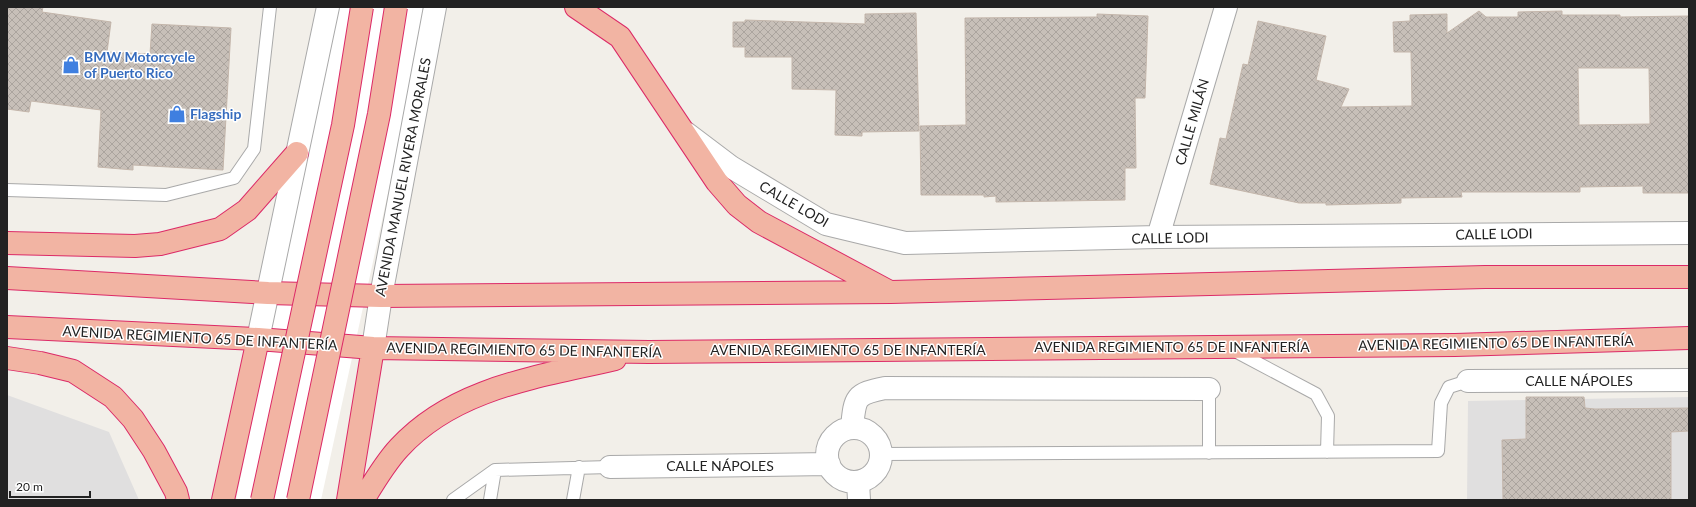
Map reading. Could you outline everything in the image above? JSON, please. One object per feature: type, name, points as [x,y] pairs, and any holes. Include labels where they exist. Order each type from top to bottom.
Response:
[{"type":"highway","points":[[262,500],[344,125],[362,7]]},
{"type":"highway","points":[[298,500],[379,114],[396,7]]},
{"type":"highway","points":[[576,7],[620,37],[717,182],[738,205],[759,222],[891,292]]},
{"type":"highway","points":[[7,243],[135,246],[160,244],[220,229],[247,210],[297,153]]},
{"type":"highway","points":[[7,278],[268,293],[381,296],[891,292],[1485,277],[1689,277]]},
{"type":"highway","name":"AVENIDA REGIMIENTO 65 DE INFANTERÍA","points":[[7,327],[258,339],[373,348],[649,352],[1455,345],[1689,338]]},
{"type":"highway","points":[[223,500],[258,339]]},
{"type":"highway","points":[[348,500],[373,348]]},
{"type":"highway","points":[[363,500],[399,448],[426,423],[460,402],[504,385],[649,352]]},
{"type":"highway","points":[[7,358],[73,371],[113,397],[133,419],[154,450],[176,492],[178,500]]},
{"type":"street","points":[[258,339],[328,7]]},
{"type":"street","name":"AVENIDA MANUEL RIVERA MORALES","points":[[373,348],[381,296],[435,7]]},
{"type":"street","name":"CALLE MILÁN","points":[[1158,238],[1226,7]]},
{"type":"street","name":"CALLE LODI","points":[[681,130],[731,167],[826,224],[905,243],[1158,238],[1689,233]]},
{"type":"street","name":"CALLE NÁPOLES","points":[[1468,381],[1689,380]]},
{"type":"street","points":[[852,427],[854,404],[864,392],[885,388],[1209,389]]},
{"type":"street","points":[[852,427],[861,428],[873,434],[880,445],[882,454],[881,463],[876,471],[858,491],[836,475],[829,464],[827,450],[830,442],[843,430],[852,427]]},
{"type":"street","name":"CALLE NÁPOLES","points":[[610,467],[829,464]]},
{"type":"lane","points":[[7,190],[166,194],[234,178],[254,149],[270,7]]},
{"type":"lane","points":[[1228,347],[1316,394],[1328,416],[1327,452]]},
{"type":"lane","points":[[882,454],[1438,451],[1441,403],[1449,387],[1468,381]]},
{"type":"lane","points":[[1209,389],[1209,453]]},
{"type":"lane","points":[[573,500],[579,467]]},
{"type":"lane","points":[[452,500],[495,470],[610,467]]},
{"type":"lane","points":[[490,500],[495,470]]},
{"type":"lane","points":[[575,488],[581,500]]},
{"type":"shaded area","points":[[7,395],[109,432],[139,500],[7,500]]},
{"type":"shaded area","points":[[1689,397],[1689,500],[1467,500],[1468,401]]},
{"type":"pier","points":[[336,7],[425,7],[412,83],[321,500],[236,500]]},
{"type":"building","points":[[7,7],[43,7],[42,12],[111,22],[107,52],[150,54],[152,24],[231,28],[223,170],[133,165],[133,170],[98,167],[101,110],[31,101],[29,112],[7,109]]},
{"type":"building","points":[[1479,11],[1486,17],[1518,17],[1518,12],[1562,11],[1562,15],[1620,15],[1620,17],[1689,16],[1689,193],[1643,193],[1643,186],[1580,187],[1580,192],[1461,192],[1462,197],[1401,198],[1401,203],[1326,205],[1326,203],[1299,203],[1210,184],[1220,138],[1226,139],[1243,64],[1248,65],[1258,21],[1326,36],[1316,80],[1349,89],[1341,107],[1412,106],[1411,52],[1394,52],[1393,22],[1410,21],[1410,15],[1447,14],[1447,33]],"holes":[[[1578,68],[1649,68],[1650,124],[1579,125]]]},
{"type":"building","points":[[916,13],[919,131],[862,132],[862,136],[835,135],[836,90],[792,89],[792,57],[745,57],[745,47],[733,47],[733,22],[745,22],[745,20],[865,24],[865,14]]},
{"type":"building","points":[[1097,14],[1148,16],[1145,98],[1135,98],[1136,168],[1125,168],[1125,200],[996,202],[996,196],[921,195],[920,126],[966,125],[965,18],[1097,17]]},
{"type":"building","points":[[1526,397],[1584,397],[1585,408],[1595,409],[1689,408],[1689,431],[1671,432],[1671,500],[1503,500],[1502,440],[1526,439]]},
{"type":"place","name":"BMW Motorcycle of Puerto Rico","points":[[71,65]]},
{"type":"place","name":"Flagship","points":[[177,114]]}]
